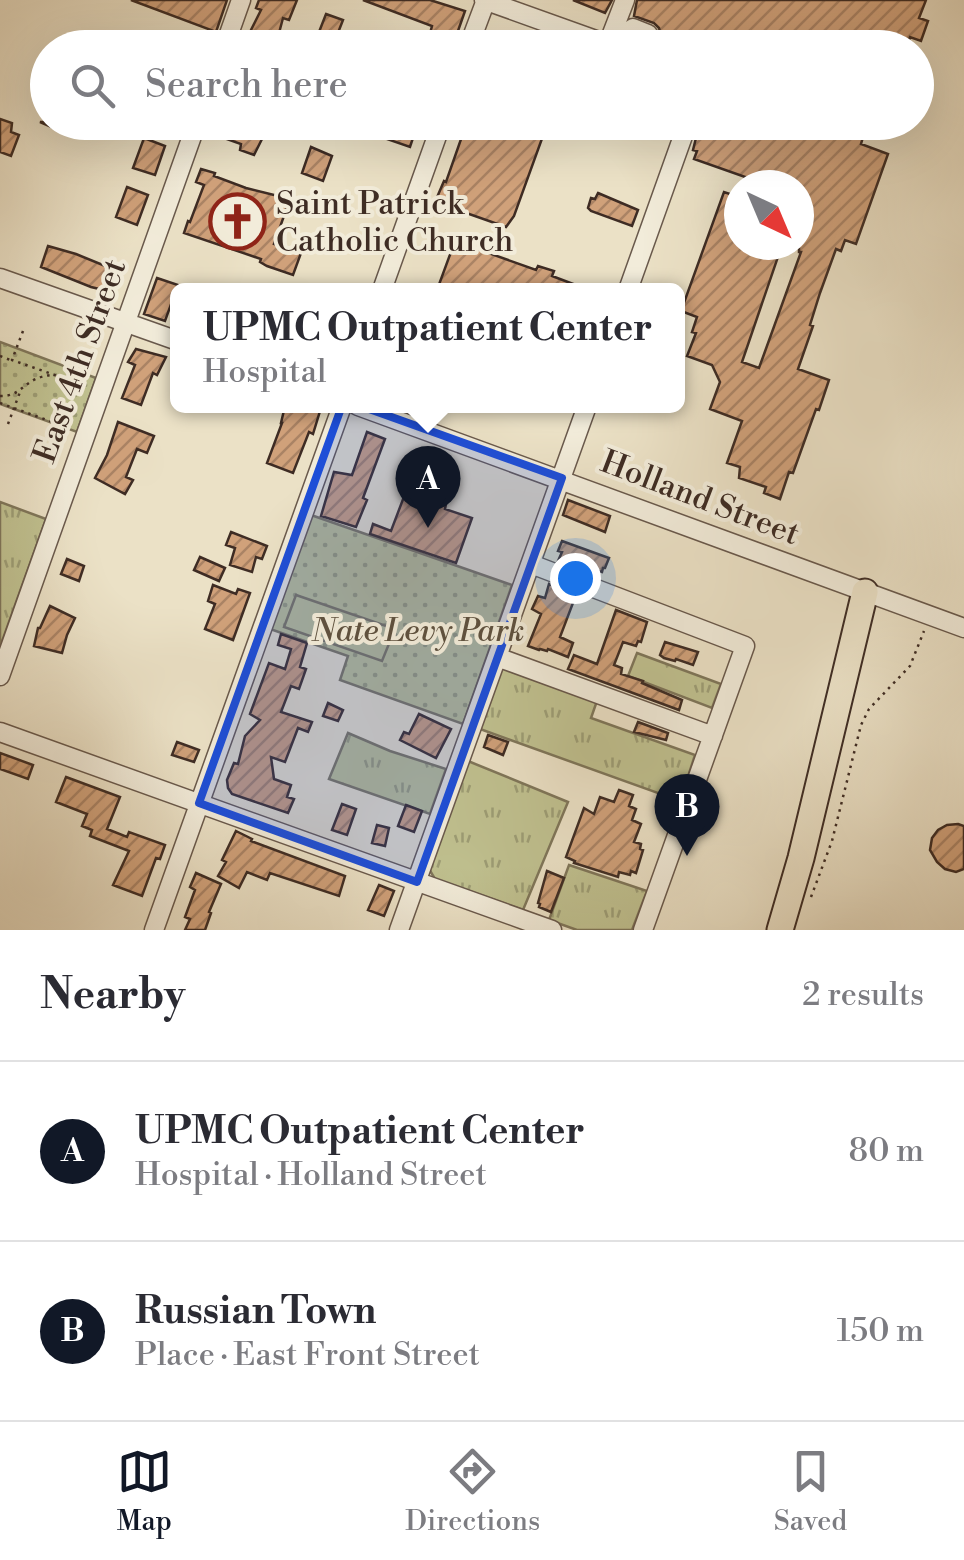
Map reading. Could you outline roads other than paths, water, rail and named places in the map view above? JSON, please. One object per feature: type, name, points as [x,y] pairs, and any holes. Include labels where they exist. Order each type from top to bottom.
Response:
[{"type":"highway","points":[[780,930],[802,858],[865,592]]},
{"type":"street","points":[[230,30],[241,0]]},
{"type":"street","points":[[474,30],[485,0],[570,30]]},
{"type":"street","points":[[618,30],[625,0]]},
{"type":"street","name":"East 4th Street","points":[[0,676],[191,140]]},
{"type":"street","points":[[384,283],[436,140]]},
{"type":"street","points":[[630,283],[682,140]]},
{"type":"street","points":[[0,278],[170,339]]},
{"type":"street","points":[[154,930],[339,413]]},
{"type":"street","name":"Holland Street","points":[[378,413],[964,628]]},
{"type":"street","points":[[400,930],[585,413]]},
{"type":"street","points":[[530,564],[745,646],[643,930]]},
{"type":"street","points":[[497,657],[712,736]]},
{"type":"street","points":[[0,732],[552,930]]},
{"type":"place","name":"Saint Patrick Catholic Church","points":[[237,222]]},
{"type":"place","name":"UPMC Outpatient Center","points":[[428,528]]},
{"type":"place","name":"Russian Town","points":[[687,856]]},
{"type":"park label","name":"Nate Levy Park","points":[[418,631]]}]
